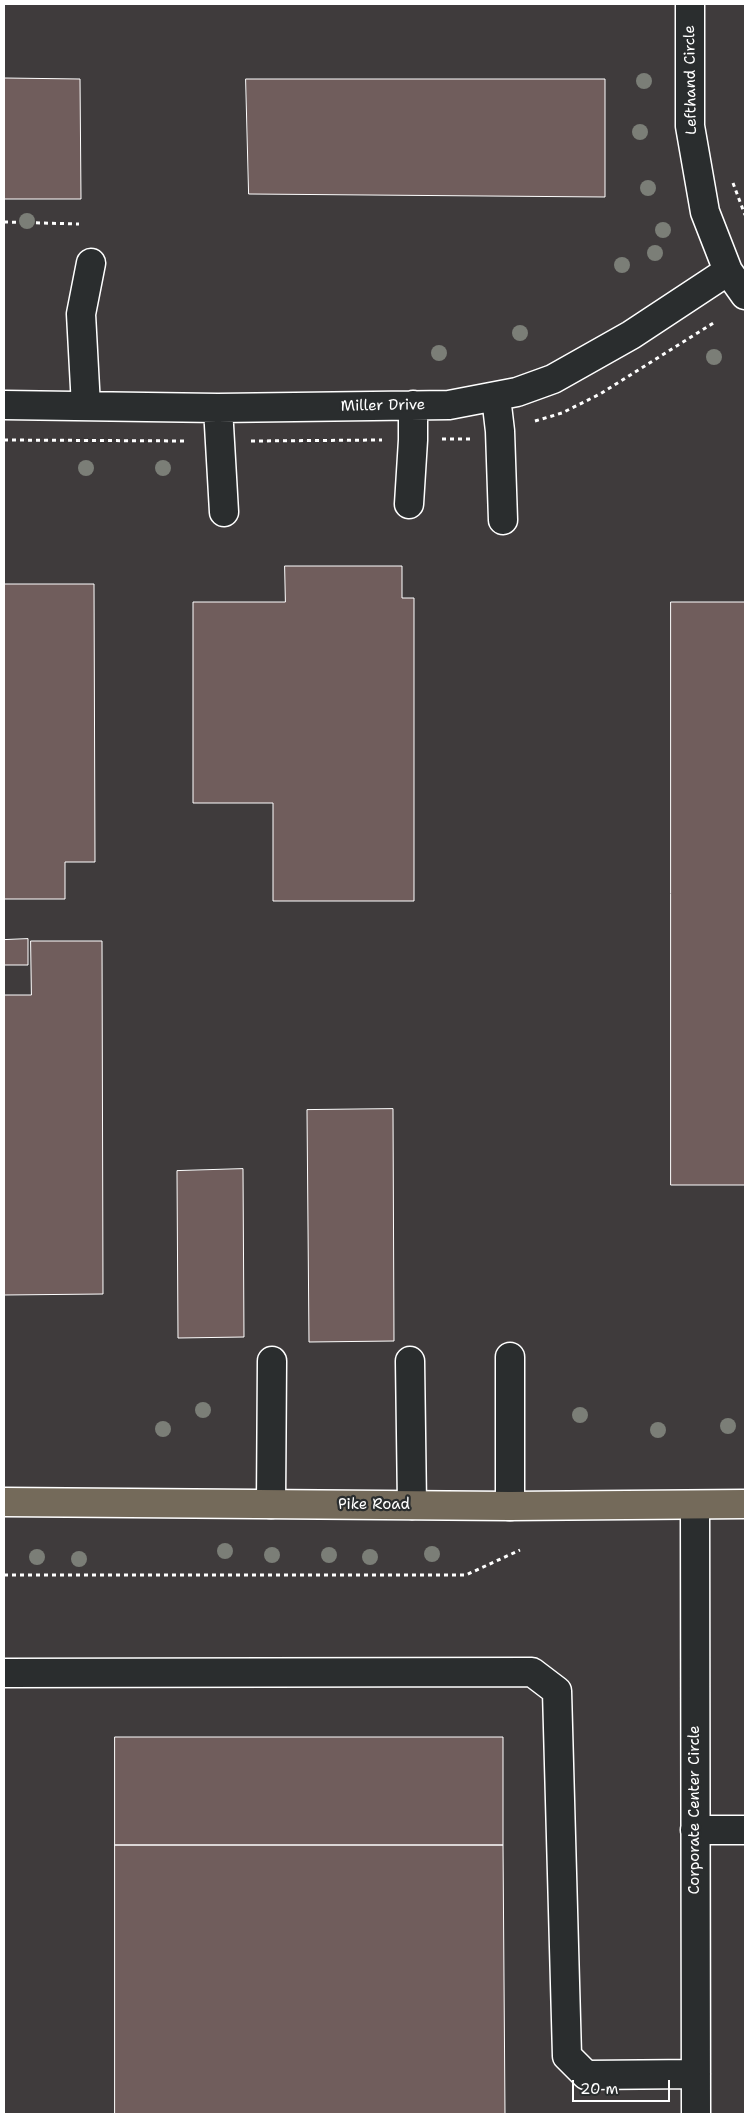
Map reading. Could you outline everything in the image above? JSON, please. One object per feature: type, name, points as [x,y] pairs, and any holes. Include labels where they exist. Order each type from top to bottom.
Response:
[{"type":"main road","name":"Pike Road","points":[[4,1502],[510,1506],[745,1504]]},
{"type":"street","name":"Lefthand Circle","points":[[690,4],[690,126],[705,212],[728,271],[745,295]]},
{"type":"street","points":[[86,406],[82,314],[91,263]]},
{"type":"street","name":"Miller Drive","points":[[4,405],[218,408],[448,405],[496,397],[517,392],[553,379],[631,335],[728,271]]},
{"type":"street","points":[[496,397],[500,431],[503,520]]},
{"type":"street","points":[[409,504],[413,405]]},
{"type":"street","points":[[218,408],[224,512]]},
{"type":"street","points":[[510,1358],[510,1506]]},
{"type":"street","points":[[271,1504],[272,1361]]},
{"type":"street","points":[[410,1361],[412,1505]]},
{"type":"street","name":"Corporate Center Circle","points":[[695,1505],[696,2114]]},
{"type":"street","points":[[4,1673],[532,1672],[557,1691],[567,2056],[586,2075],[696,2074]]},
{"type":"street","points":[[695,1830],[745,1830]]},
{"type":"path","points":[[731,174],[745,215]]},
{"type":"path","points":[[4,222],[79,224]]},
{"type":"path","points":[[4,440],[188,441]]},
{"type":"path","points":[[250,441],[387,440]]},
{"type":"path","points":[[4,1575],[466,1575],[520,1550]]},
{"type":"building","points":[[4,78],[80,79],[81,199],[4,199]]},
{"type":"building","points":[[246,79],[605,79],[605,197],[249,194]]},
{"type":"building","points":[[285,566],[402,566],[402,598],[414,598],[414,901],[273,901],[273,803],[193,803],[193,602],[285,602]]},
{"type":"building","points":[[4,584],[94,584],[95,862],[65,862],[65,899],[4,899]]},
{"type":"building","points":[[671,602],[745,602],[745,1185],[671,1185]]},
{"type":"building","points":[[28,939],[28,965],[4,965],[4,940]]},
{"type":"building","points":[[31,941],[102,941],[103,1294],[4,1295],[4,995],[31,995]]},
{"type":"building","points":[[393,1109],[394,1341],[309,1342],[307,1110]]},
{"type":"building","points":[[243,1169],[244,1337],[178,1338],[177,1171]]},
{"type":"building","points":[[115,1737],[503,1737],[503,1845],[115,1845]]},
{"type":"building","points":[[115,1845],[503,1845],[505,2114],[115,2114]]}]
